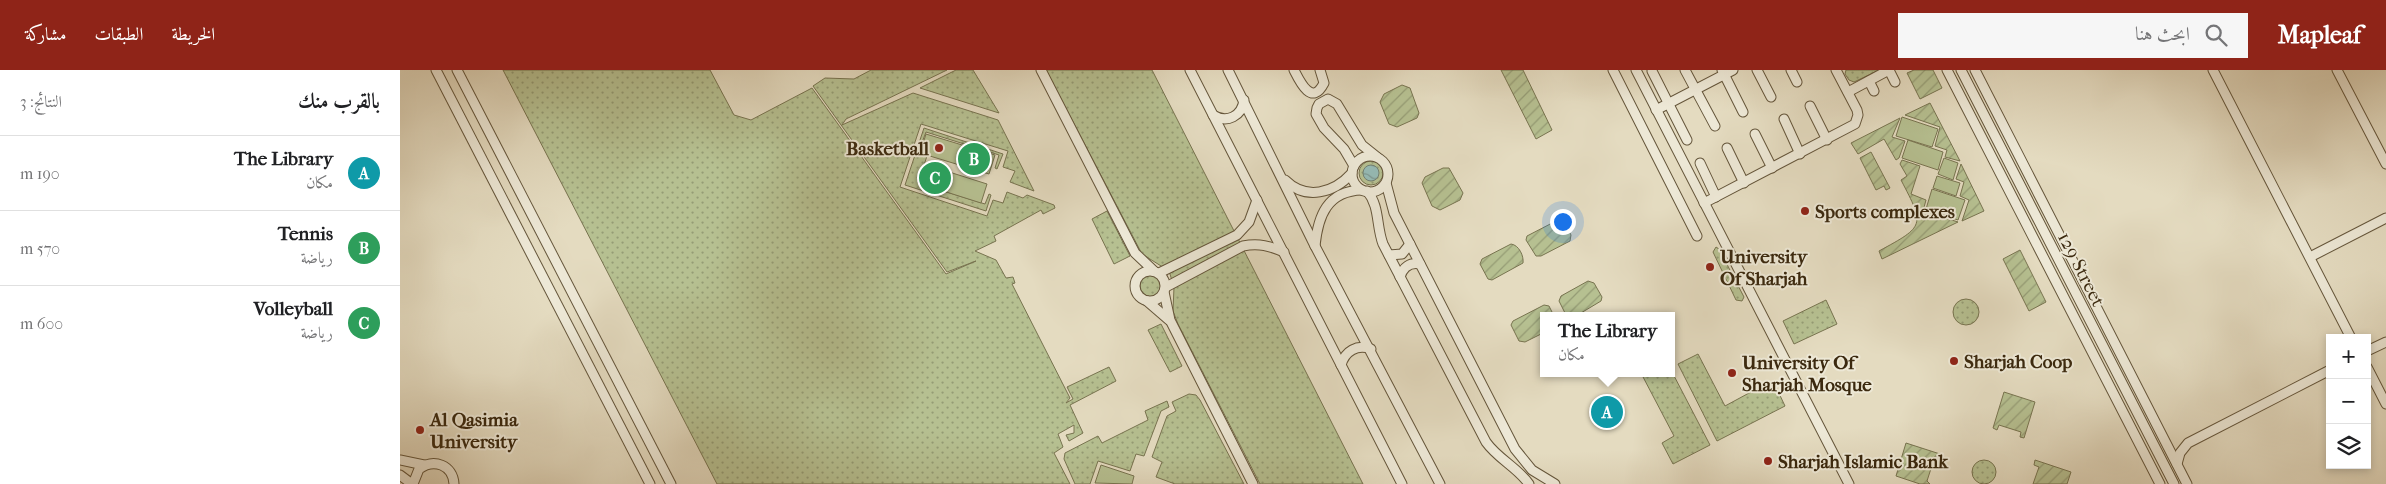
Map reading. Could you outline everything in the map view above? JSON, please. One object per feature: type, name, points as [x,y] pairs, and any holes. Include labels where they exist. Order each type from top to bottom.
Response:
[{"type":"street","points":[[436,70],[650,484]]},
{"type":"street","points":[[457,70],[671,484]]},
{"type":"street","points":[[1041,70],[1135,253],[1164,279],[1170,320],[1253,484]]},
{"type":"street","points":[[1190,70],[1402,484]]},
{"type":"street","points":[[1228,70],[1316,246],[1440,484]]},
{"type":"street","points":[[1294,70],[1303,88],[1312,93],[1322,88],[1324,83],[1320,70]]},
{"type":"street","points":[[1613,70],[1696,236]]},
{"type":"street","points":[[1636,70],[1849,484]]},
{"type":"street","points":[[1685,70],[1715,126]]},
{"type":"street","points":[[1656,110],[1723,72],[1734,70]]},
{"type":"street","points":[[1757,70],[1771,97]]},
{"type":"street","points":[[1791,70],[1797,82]]},
{"type":"street","points":[[1704,203],[1828,140],[1856,121],[1857,110],[1836,70]]},
{"type":"street","points":[[1848,92],[1889,70],[1895,82]]},
{"type":"street","points":[[1947,70],[2160,484]]},
{"type":"street","name":"129 Street","points":[[1961,70],[2174,484]]},
{"type":"street","name":"129 Street","points":[[1975,70],[2187,484]]},
{"type":"street","points":[[2213,70],[2349,334]]},
{"type":"street","points":[[2337,70],[2386,164]]},
{"type":"street","points":[[1652,71],[1687,140]]},
{"type":"street","points":[[1723,72],[1743,112]]},
{"type":"street","points":[[1869,81],[1874,91]]},
{"type":"street","points":[[1529,484],[1519,472],[1500,459],[1486,442],[1389,255],[1379,232],[1376,205],[1355,183],[1353,169],[1318,120],[1317,108],[1323,101],[1328,99],[1338,104],[1356,138],[1384,161],[1388,168],[1386,183],[1392,208],[1515,449],[1532,470],[1555,484]]},
{"type":"street","points":[[1213,115],[1221,119],[1233,117],[1242,108],[1244,100]]},
{"type":"street","points":[[1810,106],[1828,140]]},
{"type":"street","points":[[1784,119],[1800,154]]},
{"type":"street","points":[[1755,134],[1772,168]]},
{"type":"street","points":[[1727,148],[1744,183]]},
{"type":"street","points":[[1281,175],[1297,189],[1311,192],[1326,192],[1342,183],[1364,157],[1377,157]]},
{"type":"street","points":[[1700,163],[1716,197]]},
{"type":"street","points":[[1316,246],[1320,215],[1332,200],[1347,192],[1379,189],[1386,183]]},
{"type":"street","points":[[1326,192],[1332,200]]},
{"type":"street","points":[[1136,279],[1144,272],[1156,272],[1229,240],[1249,222],[1257,200]]},
{"type":"street","points":[[2310,257],[2386,218]]},
{"type":"street","points":[[1229,240],[1234,250]]},
{"type":"street","points":[[1148,301],[1157,300],[1165,290],[1234,250],[1255,244],[1269,246],[1284,252]]},
{"type":"street","points":[[1389,255],[1402,254],[1410,244]]},
{"type":"street","points":[[1135,253],[1135,284],[1138,295],[1170,320]]},
{"type":"street","points":[[1400,276],[1405,267],[1412,263],[1420,264]]},
{"type":"street","points":[[2371,350],[2386,342]]},
{"type":"street","points":[[1341,365],[1350,351],[1358,347],[1371,349]]},
{"type":"street","points":[[2177,464],[2180,453],[2188,443],[2326,372]]},
{"type":"street","points":[[2371,375],[2386,404]]},
{"type":"street","points":[[2163,436],[2174,443],[2188,443]]},
{"type":"street","points":[[400,460],[424,465],[436,463],[444,466],[453,475],[454,484]]},
{"type":"street","points":[[400,475],[413,484],[416,473],[424,465]]},
{"type":"green space","points":[[503,70],[710,70],[734,115],[751,120],[812,88],[946,274],[976,261],[947,272],[813,86],[825,78],[854,79],[871,70],[947,70],[846,119],[842,125],[913,93],[998,120],[1034,191],[1010,182],[1015,171],[1003,167],[1008,151],[921,124],[900,187],[987,216],[993,200],[1003,203],[1007,192],[1023,198],[1027,195],[1054,205],[1055,208],[1043,214],[1041,210],[994,236],[996,241],[975,251],[996,260],[1006,278],[1013,277],[1015,283],[1012,284],[1070,398],[1066,403],[1073,399],[1067,387],[1109,367],[1116,381],[1070,405],[1083,433],[1069,441],[1066,435],[1074,433],[1074,425],[1058,434],[1063,447],[1054,453],[1070,484],[717,484]]},
{"type":"green space","points":[[956,70],[973,70],[999,113],[920,88]]},
{"type":"green space","points":[[1046,70],[1152,70],[1363,484],[1260,484],[1178,324],[1173,311],[1174,287],[1169,271],[1142,254]]},
{"type":"green space","points":[[1501,70],[1523,70],[1552,130],[1536,139]]},
{"type":"green space","points":[[1846,70],[1879,70],[1854,82],[1849,80],[1845,74]]},
{"type":"green space","points":[[1914,70],[1933,70],[1942,88],[1920,99],[1907,73]]},
{"type":"green space","points":[[1402,85],[1410,88],[1419,113],[1417,118],[1397,127],[1389,124],[1380,102],[1384,94]]},
{"type":"green space","points":[[1930,103],[1960,161],[1945,157],[1947,150],[1935,146],[1940,127],[1905,115]]},
{"type":"green space","points":[[1902,117],[1938,129],[1932,147],[1896,136]]},
{"type":"green space","points":[[1900,118],[1892,137],[1905,141],[1899,158],[1896,160],[1884,139],[1858,154],[1851,143]]},
{"type":"green space","points":[[924,128],[1003,154],[997,169],[995,168],[999,155],[926,132],[918,153],[927,156],[918,183],[985,204],[989,194],[991,195],[986,211],[905,185]]},
{"type":"green space","points":[[926,134],[995,155],[989,174],[920,153]]},
{"type":"green space","points":[[1908,140],[1943,152],[1938,170],[1902,158]]},
{"type":"green space","points":[[1871,152],[1890,188],[1886,190],[1884,186],[1876,190],[1860,158]]},
{"type":"green space","points":[[1944,158],[1958,163],[1953,180],[1938,174]]},
{"type":"green space","points":[[1902,160],[1920,166],[1911,194],[1926,200],[1923,211],[1958,222],[1882,259],[1879,251],[1913,230],[1916,223],[1917,216],[1914,207],[1901,180],[1907,176],[1900,164]]},
{"type":"green space","points":[[1371,161],[1379,165],[1383,173],[1379,181],[1371,185],[1363,181],[1359,173],[1363,165]]},
{"type":"green space","points":[[924,164],[987,184],[981,203],[918,183]]},
{"type":"green space","points":[[1961,164],[1984,211],[1962,221],[1969,200],[1960,196],[1964,182],[1956,179]]},
{"type":"green space","points":[[1443,168],[1449,168],[1463,193],[1460,200],[1440,210],[1432,206],[1422,183],[1425,177]]},
{"type":"green space","points":[[1937,176],[1960,183],[1956,196],[1933,188]]},
{"type":"green space","points":[[1932,189],[1965,200],[1958,220],[1926,209]]},
{"type":"green space","points":[[1107,211],[1130,256],[1114,264],[1092,219]]},
{"type":"green space","points":[[1558,220],[1565,223],[1571,235],[1570,241],[1541,256],[1536,256],[1526,240],[1527,236]]},
{"type":"green space","points":[[1511,244],[1520,251],[1523,263],[1492,280],[1488,279],[1480,264],[1482,259]]},
{"type":"green space","points":[[1716,247],[1719,249],[1744,297],[1742,301],[1736,300],[1713,252]]},
{"type":"green space","points":[[2020,250],[2046,302],[2029,311],[2003,259]]},
{"type":"green space","points":[[1152,273],[1157,274],[1163,280],[1163,290],[1157,296],[1152,297],[1147,296],[1141,290],[1140,285],[1141,280],[1147,274]]},
{"type":"green space","points":[[1588,281],[1594,283],[1602,297],[1601,301],[1583,312],[1564,312],[1559,301],[1561,296]]},
{"type":"green space","points":[[1966,299],[1976,302],[1979,312],[1976,322],[1966,325],[1956,322],[1953,312],[1956,302]]},
{"type":"green space","points":[[1826,300],[1837,324],[1794,344],[1783,321]]},
{"type":"green space","points":[[1544,305],[1549,306],[1552,312],[1540,312],[1540,334],[1525,342],[1519,341],[1511,325],[1513,321]]},
{"type":"green space","points":[[1161,324],[1182,366],[1170,372],[1148,330]]},
{"type":"green space","points":[[1698,354],[1725,406],[1762,386],[1764,390],[1775,385],[1785,406],[1717,441],[1678,364]]},
{"type":"green space","points":[[1643,377],[1675,377],[1710,445],[1673,464],[1662,443],[1674,436]]},
{"type":"green space","points":[[2004,392],[2035,402],[2024,438],[2020,437],[2021,432],[1999,425],[1997,430],[1993,428]]},
{"type":"green space","points":[[1189,394],[1196,395],[1200,400],[1244,484],[1175,484],[1156,477],[1162,462],[1152,457],[1167,416],[1176,411],[1172,402]]},
{"type":"green space","points":[[1167,401],[1169,407],[1161,411],[1144,456],[1136,454],[1130,471],[1098,461],[1090,484],[1075,484],[1064,459],[1065,453],[1098,436],[1102,443],[1148,420],[1145,411]]},
{"type":"green space","points":[[1906,443],[1940,454],[1939,457],[1935,456],[1927,481],[1930,484],[1920,484],[1896,476]]},
{"type":"green space","points":[[1984,460],[1993,463],[1996,472],[1993,481],[1984,484],[1975,481],[1972,472],[1975,463]]},
{"type":"green space","points":[[2035,460],[2071,472],[2067,484],[2033,484],[2039,467],[2034,465]]},
{"type":"green space","points":[[1101,465],[1134,476],[1132,484],[1095,483]]},
{"type":"water","points":[[1368,165],[1374,165],[1379,170],[1377,179],[1368,181],[1363,176],[1363,170]]},
{"type":"place","name":"Basketball","points":[[939,148]]},
{"type":"place","name":"Tennis","points":[[974,159]]},
{"type":"place","name":"Volleyball","points":[[935,178]]},
{"type":"place","name":"Sports complexes","points":[[1805,211]]},
{"type":"place","name":"University Of Sharjah","points":[[1710,267]]},
{"type":"place","name":"Sharjah Coop","points":[[1954,361]]},
{"type":"place","name":"University Of Sharjah Mosque","points":[[1732,373]]},
{"type":"place","name":"The Library","points":[[1607,412]]},
{"type":"place","name":"Al Qasimia University","points":[[420,430]]},
{"type":"place","name":"Sharjah Islamic Bank","points":[[1768,461]]}]
